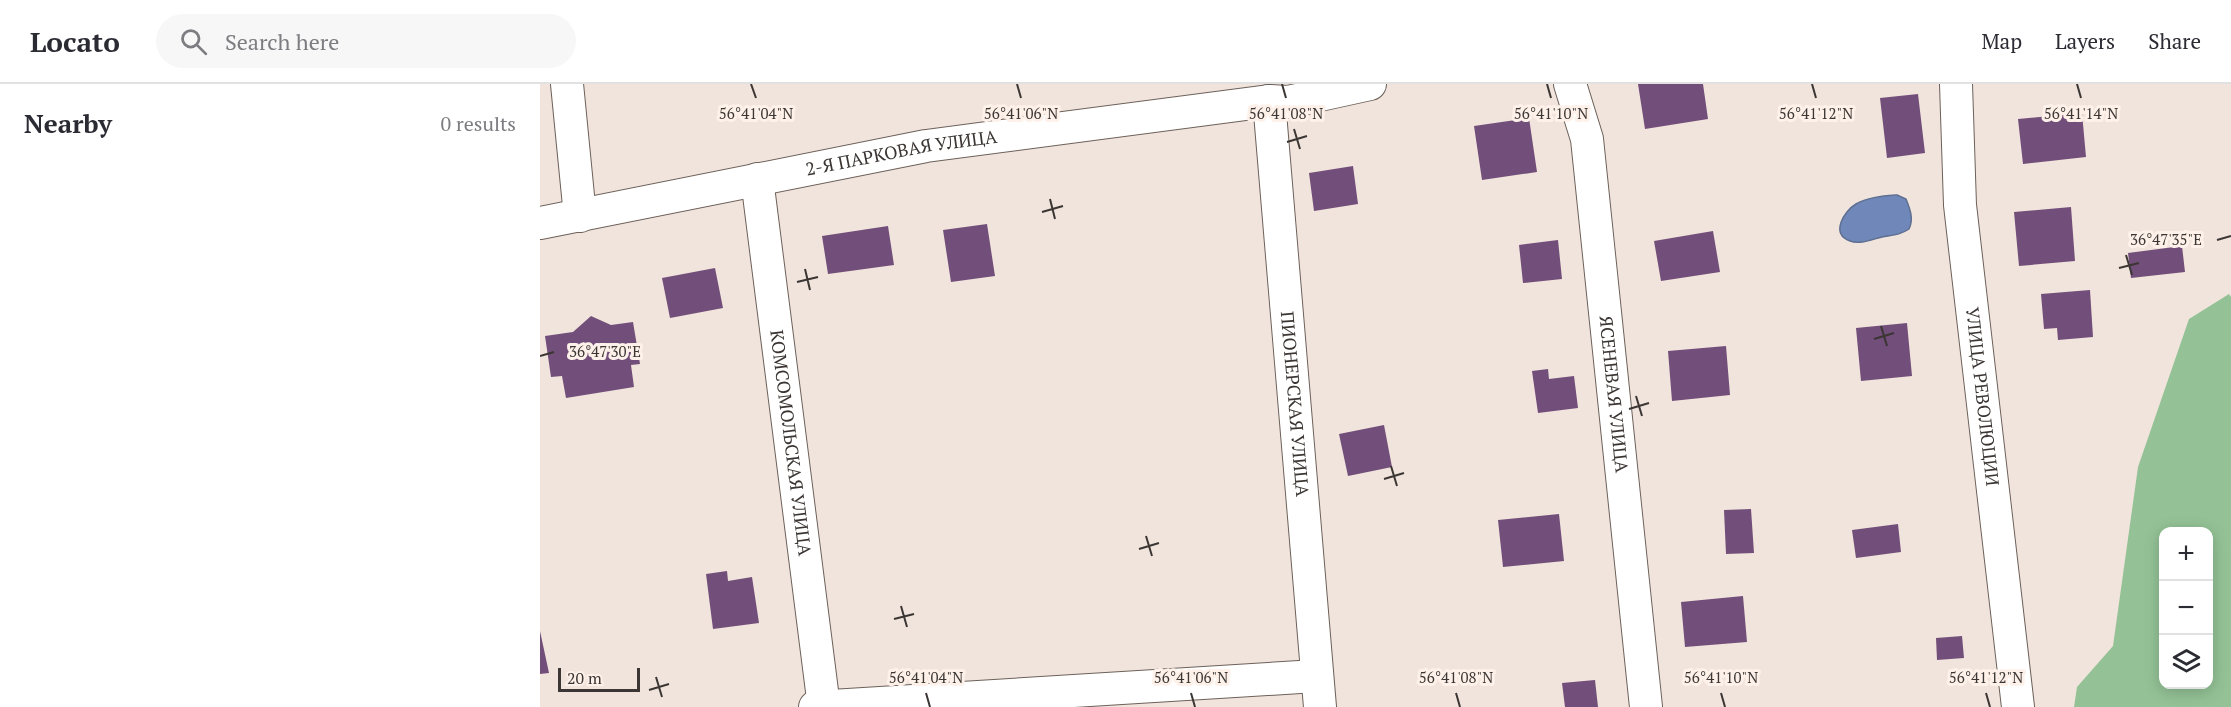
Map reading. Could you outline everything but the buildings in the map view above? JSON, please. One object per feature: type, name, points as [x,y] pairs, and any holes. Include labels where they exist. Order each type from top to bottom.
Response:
[{"type":"street","points":[[567,84],[580,216]]},
{"type":"street","name":"2-Я ПАРКОВАЯ УЛИЦА","points":[[540,223],[926,146],[1370,84]]},
{"type":"street","name":"ЯСЕНЕВАЯ УЛИЦА","points":[[1570,84],[1587,139],[1646,707]]},
{"type":"street","name":"УЛИЦА РЕВОЛЮЦИИ","points":[[1956,84],[1960,205],[2018,707]]},
{"type":"street","name":"ПИОНЕРСКАЯ УЛИЦА","points":[[1281,96],[1316,676],[1320,707]]},
{"type":"street","name":"КОМСОМОЛЬСКАЯ УЛИЦА","points":[[758,179],[824,707]]},
{"type":"street","points":[[815,707],[1316,676]]},
{"type":"green space","points":[[2229,294],[2231,297],[2231,707],[2074,707],[2077,687],[2113,646],[2138,467],[2189,319]]},
{"type":"water","points":[[1897,195],[1906,199],[1909,206],[1911,218],[1909,229],[1899,234],[1862,242],[1844,238],[1840,228],[1841,222],[1851,207],[1871,198]]}]
